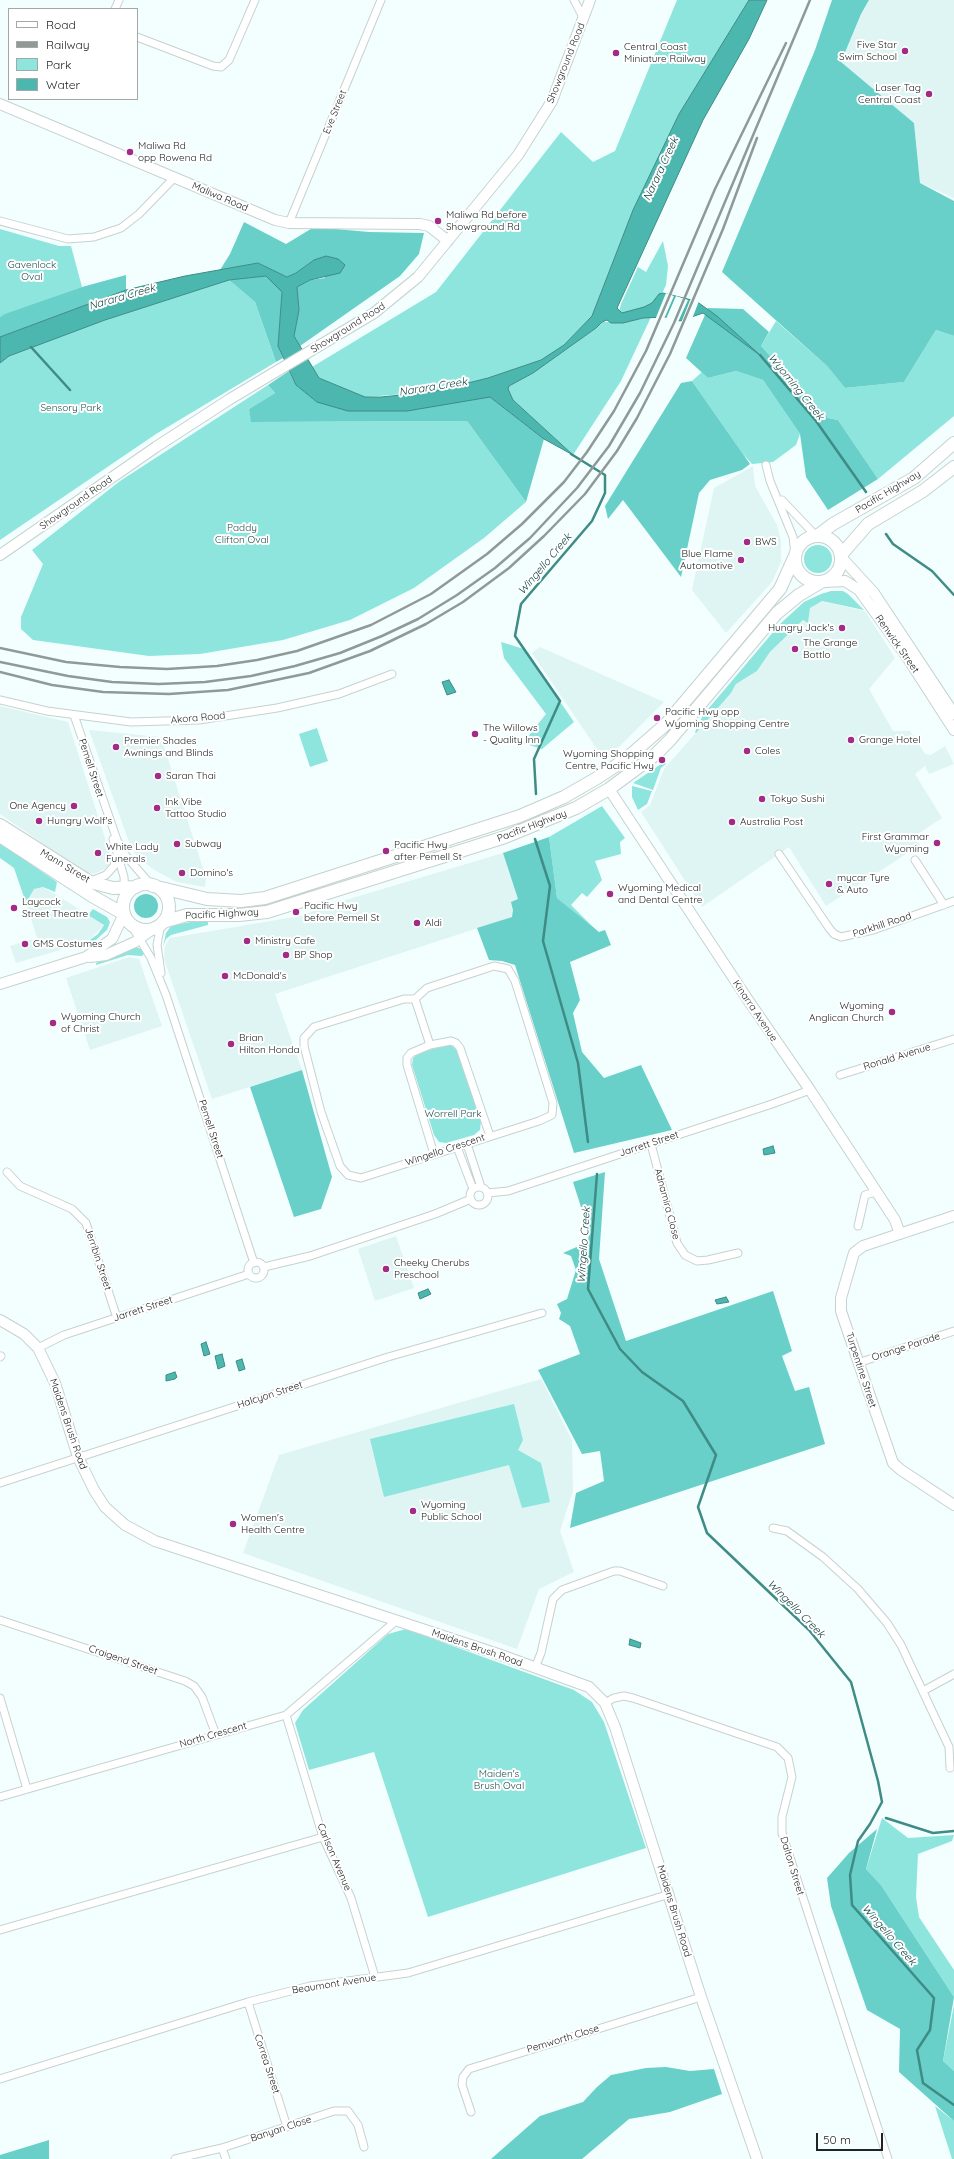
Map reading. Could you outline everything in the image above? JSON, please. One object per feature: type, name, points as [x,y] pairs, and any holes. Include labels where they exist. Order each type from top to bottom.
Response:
[{"type":"main road","name":"Pacific Highway","points":[[817,536],[833,524],[891,492],[921,473],[954,443]]},
{"type":"main road","points":[[921,473],[933,469],[954,455]]},
{"type":"main road","name":"Pacific Highway","points":[[841,556],[865,526],[923,492],[954,467]]},
{"type":"main road","points":[[817,536],[827,538],[833,542],[841,556],[837,573],[823,582],[810,581],[801,575],[796,569],[795,556],[802,542],[817,536]]},
{"type":"main road","name":"Pacific Highway","points":[[152,885],[207,899],[241,901],[265,898],[520,816],[564,797],[597,778],[651,738],[679,710],[775,595],[785,581],[795,556]]},
{"type":"main road","name":"Pacific Highway","points":[[160,924],[187,915],[239,915],[267,912],[282,908],[505,837],[576,808],[609,789],[655,755],[670,740],[777,613],[800,594],[823,582]]},
{"type":"main road","points":[[520,816],[556,808],[599,786],[605,786],[609,789]]},
{"type":"main road","name":"Mann Street","points":[[0,825],[87,880],[108,887],[129,891]]},
{"type":"main road","name":"Mann Street","points":[[0,836],[126,917]]},
{"type":"main road","points":[[152,885],[162,892],[168,901],[168,912],[160,924],[144,930],[126,917],[129,891],[152,885]]},
{"type":"street","points":[[138,37],[213,66],[221,67],[229,60],[255,0]]},
{"type":"street","name":"Eve Street","points":[[289,223],[381,0]]},
{"type":"street","points":[[574,0],[584,20]]},
{"type":"street","name":"Showground Road","points":[[0,555],[156,447],[277,371],[374,313],[397,296],[418,277],[518,155],[552,101],[584,20],[590,0]]},
{"type":"street","name":"Maliwa Road","points":[[0,104],[275,220],[289,223],[420,224],[429,226],[448,241]]},
{"type":"street","points":[[0,222],[68,239],[94,237],[121,228],[139,214],[174,178]]},
{"type":"street","points":[[766,465],[793,537],[795,556]]},
{"type":"street","points":[[775,492],[817,536]]},
{"type":"street","name":"Renwick Street","points":[[841,556],[865,581],[883,605],[954,714]]},
{"type":"street","name":"Renwick Street","points":[[823,582],[845,581],[856,587],[907,657],[954,730]]},
{"type":"street","points":[[883,605],[885,616],[898,636],[896,643]]},
{"type":"street","points":[[924,668],[938,697],[954,722]]},
{"type":"street","name":"Akora Road","points":[[0,700],[46,711],[131,722],[199,720],[278,708],[339,694],[392,674]]},
{"type":"street","name":"Pemell Street","points":[[74,715],[110,821],[126,856],[152,885]]},
{"type":"street","name":"Kinarra Avenue","points":[[609,789],[746,997],[810,1090],[894,1220],[900,1234]]},
{"type":"street","name":"Pemell Street","points":[[110,821],[117,855],[129,891]]},
{"type":"street","name":"Parkhill Road","points":[[779,854],[829,928],[834,934],[841,938],[873,930],[944,904],[954,902]]},
{"type":"street","points":[[87,880],[98,879],[106,875],[114,866],[117,855]]},
{"type":"street","points":[[915,860],[944,904]]},
{"type":"street","points":[[86,957],[112,939],[126,917]]},
{"type":"street","name":"Pemell Street","points":[[126,917],[151,958],[166,994],[254,1263]]},
{"type":"street","points":[[0,984],[86,957],[106,955],[140,939],[160,924]]},
{"type":"street","name":"Pemell Street","points":[[160,924],[158,951],[166,994]]},
{"type":"street","name":"Wingello Crescent","points":[[494,966],[508,969],[515,981],[553,1103],[552,1115],[539,1121],[361,1178],[348,1175],[340,1166],[321,1112],[304,1046],[304,1038],[314,1027],[404,999],[415,999],[427,988],[494,966]]},
{"type":"street","points":[[415,999],[430,1045]]},
{"type":"street","name":"Ronald Avenue","points":[[840,1075],[954,1039]]},
{"type":"street","points":[[434,1154],[407,1065],[407,1058],[411,1053],[430,1045],[451,1041],[456,1043],[460,1048],[490,1136]]},
{"type":"street","name":"Jarrett Street","points":[[488,1193],[508,1191],[793,1097],[810,1090]]},
{"type":"street","points":[[457,1147],[473,1189],[470,1195],[471,1200],[477,1205],[482,1204],[488,1198],[488,1193],[481,1187],[467,1144]]},
{"type":"street","name":"Adnamira Close","points":[[651,1144],[677,1243],[686,1255],[697,1261],[738,1253]]},
{"type":"street","name":"Jerribin Street","points":[[7,1172],[20,1186],[72,1209],[86,1223],[117,1318]]},
{"type":"street","points":[[473,1189],[481,1187]]},
{"type":"street","points":[[858,1226],[865,1195],[876,1192]]},
{"type":"street","points":[[264,1267],[317,1253],[435,1214],[471,1200]]},
{"type":"street","name":"Turpentine Street","points":[[954,1216],[863,1246],[854,1253],[849,1265],[841,1298],[842,1311],[858,1363],[893,1463],[901,1470],[954,1505]]},
{"type":"street","points":[[254,1263],[259,1263],[264,1267],[264,1273],[261,1277],[253,1278],[250,1274],[249,1267],[254,1263]]},
{"type":"street","name":"Jarrett Street","points":[[38,1348],[57,1338],[250,1274]]},
{"type":"street","name":"Halcyon Street","points":[[0,1483],[388,1357],[542,1313]]},
{"type":"street","name":"Maidens Brush Road","points":[[0,1320],[24,1334],[38,1348],[55,1384],[78,1457],[94,1490],[105,1507],[125,1525],[155,1541],[397,1620],[588,1687],[605,1703],[615,1727],[670,1894],[701,1997],[757,2159]]},
{"type":"street","name":"Orange Parade","points":[[858,1363],[954,1331]]},
{"type":"street","points":[[773,1528],[787,1531],[817,1553],[858,1590],[887,1623],[901,1645],[949,1747],[950,1768]]},
{"type":"street","points":[[535,1668],[541,1653],[553,1599],[562,1590],[614,1571],[620,1571],[663,1586]]},
{"type":"street","name":"Craigend Street","points":[[0,1620],[185,1681],[194,1686],[202,1697],[216,1735]]},
{"type":"street","name":"North Crescent","points":[[0,1797],[286,1715],[397,1620]]},
{"type":"street","points":[[923,1691],[954,1674]]},
{"type":"street","name":"Dalton Street","points":[[605,1703],[614,1698],[624,1696],[633,1698],[777,1747],[788,1758],[792,1778],[782,1817],[782,1833],[888,2159]]},
{"type":"street","points":[[0,1698],[27,1789]]},
{"type":"street","name":"Carlson Avenue","points":[[286,1715],[323,1837],[351,1898],[375,1977]]},
{"type":"street","points":[[0,1921],[1,1930],[323,1837]]},
{"type":"street","name":"Beaumont Avenue","points":[[0,2079],[248,2002],[310,1986],[408,1973],[670,1894]]},
{"type":"street","name":"Pemworth Close","points":[[471,2112],[462,2085],[463,2078],[469,2069],[701,1997]]},
{"type":"street","name":"Correa Street","points":[[248,2002],[287,2127]]},
{"type":"street","name":"Banyan Close","points":[[175,2159],[222,2148],[334,2111],[348,2111],[358,2125],[364,2147]]},
{"type":"street","points":[[222,2148],[226,2159]]},
{"type":"shaded area","points":[[832,0],[869,0],[861,14],[841,62],[914,123],[920,183],[954,201],[954,336],[936,330],[904,382],[845,388],[827,366],[722,272],[815,50]]},
{"type":"shaded area","points":[[869,0],[954,0],[954,198],[920,183],[914,123],[841,62],[861,14]]},
{"type":"shaded area","points":[[244,222],[286,244],[314,227],[369,232],[424,233],[419,254],[400,276],[300,346],[294,336],[299,310],[297,287],[310,280],[325,278],[314,260],[296,273],[287,277],[258,263],[220,270],[230,254]]},
{"type":"shaded area","points":[[126,275],[126,290],[0,337],[0,317],[5,314],[82,287]]},
{"type":"shaded area","points":[[266,276],[282,291],[278,346],[283,358],[276,362],[255,302],[229,280]]},
{"type":"shaded area","points":[[708,308],[743,309],[769,332],[761,346],[828,418],[838,420],[878,479],[828,510],[806,477],[800,434],[763,380],[736,371],[708,378],[686,358]]},
{"type":"shaded area","points":[[289,371],[296,385],[317,402],[490,397],[544,439],[526,502],[467,421],[251,422],[249,409],[275,393],[268,385]]},
{"type":"shaded area","points":[[692,381],[750,464],[742,470],[710,480],[699,493],[681,577],[623,500],[608,519],[605,506],[681,383]]},
{"type":"shaded area","points":[[753,466],[755,486],[777,525],[781,541],[781,562],[772,582],[726,633],[692,590],[714,488]]},
{"type":"shaded area","points":[[821,601],[865,611],[895,658],[869,689],[893,731],[910,731],[925,754],[931,755],[945,746],[954,764],[929,774],[925,766],[915,774],[942,818],[915,836],[920,845],[826,906],[789,847],[702,907],[641,812],[650,805],[664,769],[731,693],[736,684],[757,671],[770,652],[803,620],[808,623],[810,608]]},
{"type":"shaded area","points":[[540,647],[664,702],[605,761],[532,653]]},
{"type":"shaded area","points":[[0,706],[68,722],[111,857],[109,865],[103,870],[93,874],[84,872],[0,814]]},
{"type":"shaded area","points":[[89,730],[161,737],[206,878],[205,887],[177,882],[156,871],[137,857],[129,842]]},
{"type":"shaded area","points":[[549,837],[557,898],[599,932],[605,930],[611,945],[570,962],[580,1000],[573,1013],[582,1052],[604,1078],[641,1065],[672,1130],[574,1153],[515,965],[502,961],[489,960],[477,928],[512,917],[513,910],[511,902],[518,899],[503,853]]},
{"type":"shaded area","points":[[503,853],[518,899],[512,917],[275,994],[302,1070],[212,1099],[164,959],[165,946],[170,938],[300,916],[339,902]]},
{"type":"shaded area","points":[[43,887],[102,923],[103,926],[87,942],[16,963],[10,946],[37,938],[26,903],[34,889]]},
{"type":"shaded area","points":[[146,894],[155,897],[158,906],[155,915],[146,918],[137,915],[134,906],[137,897]]},
{"type":"shaded area","points":[[129,957],[139,959],[162,1026],[90,1050],[66,978]]},
{"type":"shaded area","points":[[302,1070],[332,1177],[321,1209],[294,1217],[250,1087]]},
{"type":"shaded area","points":[[605,1172],[599,1259],[626,1341],[773,1291],[792,1351],[782,1356],[795,1391],[809,1387],[825,1444],[570,1528],[576,1493],[604,1481],[600,1451],[582,1454],[538,1370],[580,1354],[570,1326],[559,1319],[561,1313],[557,1304],[567,1299],[576,1270],[571,1256],[563,1253],[588,1242],[589,1232],[573,1182]]},
{"type":"shaded area","name":"Cheeky Cherubs Preschool","points":[[396,1236],[414,1288],[375,1301],[358,1249]]},
{"type":"shaded area","name":"Wyoming Public School","points":[[541,1379],[572,1440],[573,1491],[560,1531],[574,1572],[539,1589],[517,1649],[243,1553],[279,1455]]},
{"type":"shaded area","points":[[877,1829],[866,1869],[881,1885],[954,1997],[943,2061],[954,2071],[954,2121],[899,2072],[900,2029],[867,2010],[831,1906],[827,1878],[849,1853]]},
{"type":"shaded area","points":[[666,2067],[690,2071],[714,2069],[722,2094],[670,2112],[629,2119],[582,2159],[491,2159],[540,2116],[583,2102],[611,2075],[646,2068]]},
{"type":"shaded area","points":[[49,2140],[49,2159],[0,2159],[0,2155]]},
{"type":"green space","points":[[677,0],[749,0],[679,114],[633,210],[592,316],[564,345],[541,360],[488,378],[432,392],[365,397],[319,378],[312,367],[436,292],[561,132],[593,162],[615,151]]},
{"type":"green space","name":"Gavenlock Oval","points":[[0,229],[59,246],[71,246],[82,287],[0,317]]},
{"type":"green space","points":[[663,241],[668,266],[666,285],[621,381],[573,455],[513,400],[508,389],[509,386],[533,373],[596,328],[602,322],[617,322],[621,304],[638,267],[646,272]]},
{"type":"green space","name":"Sensory Park","points":[[229,280],[255,302],[276,362],[156,434],[0,540],[0,363],[9,356],[105,320]]},
{"type":"green space","points":[[776,321],[827,366],[845,388],[904,382],[936,330],[954,336],[954,416],[878,479],[838,420],[828,418],[761,346]]},
{"type":"green space","points":[[736,371],[763,380],[800,434],[796,445],[773,462],[752,464],[743,454],[692,381],[702,372],[708,378]]},
{"type":"green space","name":"Paddy Clifton Oval","points":[[268,385],[275,393],[249,409],[252,422],[467,421],[526,502],[484,538],[414,588],[350,620],[283,640],[200,654],[149,656],[33,640],[21,629],[21,617],[43,564],[32,550],[120,481]]},
{"type":"green space","points":[[818,545],[828,549],[832,559],[828,569],[818,573],[808,569],[804,559],[808,549]]},
{"type":"green space","points":[[831,591],[843,591],[864,610],[822,601],[810,608],[808,623],[803,620],[770,652],[757,671],[736,684],[731,693],[696,733],[695,732],[703,715],[780,624],[804,602]]},
{"type":"green space","points":[[501,642],[524,649],[574,722],[542,749],[523,743],[546,714],[504,658]]},
{"type":"green space","points":[[317,728],[328,761],[310,767],[299,734]]},
{"type":"green space","points":[[664,762],[666,764],[661,768],[653,790],[633,783]]},
{"type":"green space","points":[[632,786],[652,791],[647,804],[638,810],[632,797]]},
{"type":"green space","points":[[602,806],[625,838],[620,842],[621,854],[595,861],[602,880],[587,897],[582,893],[571,905],[599,933],[557,898],[549,837]]},
{"type":"green space","points":[[0,843],[57,882],[55,892],[43,887],[34,889],[26,903],[14,868],[0,858]]},
{"type":"green space","points":[[93,909],[107,917],[110,922],[107,930],[89,946],[87,942],[98,934],[104,925],[88,915]]},
{"type":"green space","points":[[195,921],[208,921],[208,925],[171,935],[166,939],[163,947],[166,933],[171,926]]},
{"type":"green space","points":[[136,947],[141,949],[144,954],[142,956],[128,955],[96,965],[96,963]]},
{"type":"green space","name":"Worrell Park","points":[[446,1044],[457,1050],[481,1121],[480,1130],[474,1135],[446,1143],[439,1142],[434,1135],[412,1065],[413,1058],[418,1054]]},
{"type":"green space","points":[[514,1404],[523,1440],[518,1450],[541,1463],[550,1502],[522,1508],[509,1465],[384,1497],[370,1439]]},
{"type":"green space","name":"Maiden's Brush Oval","points":[[406,1629],[574,1690],[592,1702],[604,1722],[646,1848],[428,1917],[374,1752],[309,1770],[295,1723],[303,1710],[388,1634]]},
{"type":"green space","points":[[882,1818],[908,1838],[954,1835],[952,1841],[918,1854],[916,1897],[919,1917],[954,1970],[954,1997],[881,1885],[866,1869]]},
{"type":"green space","points":[[954,2005],[954,2071],[943,2061]]},
{"type":"green space","points":[[935,2106],[954,2121],[954,2159],[952,2159]]},
{"type":"water","name":"Narara Creek","points":[[749,0],[767,0],[749,39],[703,120],[617,308],[622,313],[644,307],[652,303],[659,294],[663,293],[696,301],[717,316],[761,356],[703,313],[680,321],[666,317],[643,318],[623,323],[611,323],[607,320],[602,322],[596,328],[533,373],[509,386],[508,389],[513,400],[573,455],[544,439],[490,397],[407,411],[348,411],[317,402],[296,385],[278,346],[282,292],[266,276],[229,280],[105,320],[9,356],[0,363],[0,337],[126,290],[185,276],[258,263],[287,277],[296,273],[314,260],[326,256],[338,259],[345,265],[340,273],[310,280],[297,287],[299,310],[294,336],[319,378],[365,397],[381,397],[432,392],[488,378],[541,360],[564,345],[592,316],[633,210],[679,114]]},
{"type":"water","points":[[449,680],[456,692],[447,695],[442,682]]},
{"type":"water","points":[[773,1146],[775,1153],[764,1155],[763,1149]]},
{"type":"water","points":[[428,1289],[431,1294],[420,1299],[418,1293]]},
{"type":"water","points":[[726,1297],[729,1302],[717,1304],[715,1300]]},
{"type":"water","points":[[206,1342],[210,1354],[204,1356],[201,1344]]},
{"type":"water","points":[[222,1354],[225,1366],[218,1369],[215,1356]]},
{"type":"water","points":[[242,1359],[245,1369],[239,1371],[236,1361]]},
{"type":"water","points":[[175,1372],[177,1377],[175,1379],[166,1381],[166,1375]]},
{"type":"water","points":[[630,1639],[641,1643],[640,1648],[629,1645]]},
{"type":"pier","points":[[666,293],[674,296],[664,319],[655,320]]},
{"type":"pier","points":[[676,296],[688,300],[678,322],[666,319]]},
{"type":"pier","points":[[691,298],[699,301],[692,319],[681,323]]},
{"type":"waterway","points":[[31,347],[70,390]]},
{"type":"waterway","name":"Wyoming Creek","points":[[760,355],[816,421],[866,492]]},
{"type":"waterway","name":"Wingello Creek","points":[[536,794],[534,759],[560,701],[515,636],[521,604],[592,521],[605,493],[605,475],[571,454]]},
{"type":"waterway","name":"Wyoming Creek","points":[[886,534],[893,544],[932,571],[954,595]]},
{"type":"waterway","name":"Wingello Creek","points":[[535,839],[550,886],[543,941],[578,1063],[588,1142]]},
{"type":"waterway","name":"Wingello Creek","points":[[597,1174],[588,1289],[620,1349],[642,1372],[683,1401],[716,1455],[698,1507],[707,1533],[809,1630],[851,1682],[878,1781],[882,1802],[870,1824],[858,1841],[850,1875],[852,1905],[934,1998],[930,2030],[917,2050],[923,2083],[954,2105]]},
{"type":"waterway","points":[[886,1818],[933,1833],[954,1831]]},
{"type":"railway","points":[[0,662],[68,676],[112,682],[159,684],[205,682],[251,676],[295,666],[340,653],[382,636],[418,619],[457,595],[495,568],[530,538],[577,488],[609,446],[640,393],[674,323],[810,0]]},
{"type":"railway","points":[[0,648],[66,662],[120,667],[167,669],[217,666],[257,660],[297,651],[371,625],[431,594],[487,554],[522,524],[564,482],[587,452],[614,411],[646,351],[715,189],[786,43]]},
{"type":"railway","points":[[0,672],[52,685],[103,692],[169,694],[228,690],[309,673],[370,651],[426,624],[463,602],[509,568],[544,536],[585,494],[617,451],[637,418],[670,354],[723,229],[757,138]]},
{"type":"place","name":"Five Star Swim School","points":[[905,51]]},
{"type":"place","name":"Central Coast Miniature Railway","points":[[616,53]]},
{"type":"place","name":"Laser Tag Central Coast","points":[[929,94]]},
{"type":"place","name":"Maliwa Rd opp Rowena Rd","points":[[130,152]]},
{"type":"place","name":"Maliwa Rd before Showground Rd","points":[[438,221]]},
{"type":"place","name":"BWS","points":[[747,542]]},
{"type":"place","name":"Blue Flame Automotive","points":[[741,560]]},
{"type":"place","name":"Hungry Jack's","points":[[842,628]]},
{"type":"place","name":"The Grange Bottlo","points":[[795,649]]},
{"type":"place","name":"Pacific Hwy opp Wyoming Shopping Centre","points":[[657,718]]},
{"type":"place","name":"The Willows - Quality Inn","points":[[475,734]]},
{"type":"place","name":"Grange Hotel","points":[[851,740]]},
{"type":"place","name":"Premier Shades Awnings and Blinds","points":[[116,747]]},
{"type":"place","name":"Coles","points":[[747,751]]},
{"type":"place","name":"Wyoming Shopping Centre, Pacific Hwy","points":[[662,760]]},
{"type":"place","name":"Saran Thai","points":[[158,776]]},
{"type":"place","name":"Tokyo Sushi","points":[[762,799]]},
{"type":"place","name":"One Agency","points":[[74,806]]},
{"type":"place","name":"Ink Vibe Tattoo Studio","points":[[157,808]]},
{"type":"place","name":"Hungry Wolf's","points":[[39,821]]},
{"type":"place","name":"Australia Post","points":[[732,822]]},
{"type":"place","name":"First Grammar Wyoming","points":[[937,843]]},
{"type":"place","name":"Subway","points":[[177,844]]},
{"type":"place","name":"Pacific Hwy after Pemell St","points":[[386,851]]},
{"type":"place","name":"White Lady Funerals","points":[[98,853]]},
{"type":"place","name":"Domino's","points":[[182,873]]},
{"type":"place","name":"mycar Tyre & Auto","points":[[829,884]]},
{"type":"place","name":"Wyoming Medical and Dental Centre","points":[[610,894]]},
{"type":"place","name":"Laycock Street Theatre","points":[[14,908]]},
{"type":"place","name":"Pacific Hwy before Pemell St","points":[[296,912]]},
{"type":"place","name":"Aldi","points":[[417,923]]},
{"type":"place","name":"Ministry Cafe","points":[[247,941]]},
{"type":"place","name":"GMS Costumes","points":[[25,944]]},
{"type":"place","name":"BP Shop","points":[[286,955]]},
{"type":"place","name":"McDonald's","points":[[225,976]]},
{"type":"place","name":"Wyoming Anglican Church","points":[[892,1012]]},
{"type":"place","name":"Wyoming Church of Christ","points":[[53,1023]]},
{"type":"place","name":"Brian Hilton Honda","points":[[231,1044]]},
{"type":"place","name":"Cheeky Cherubs Preschool","points":[[386,1269]]},
{"type":"place","name":"Wyoming Public School","points":[[413,1511]]},
{"type":"place","name":"Women's Health Centre","points":[[233,1524]]}]
